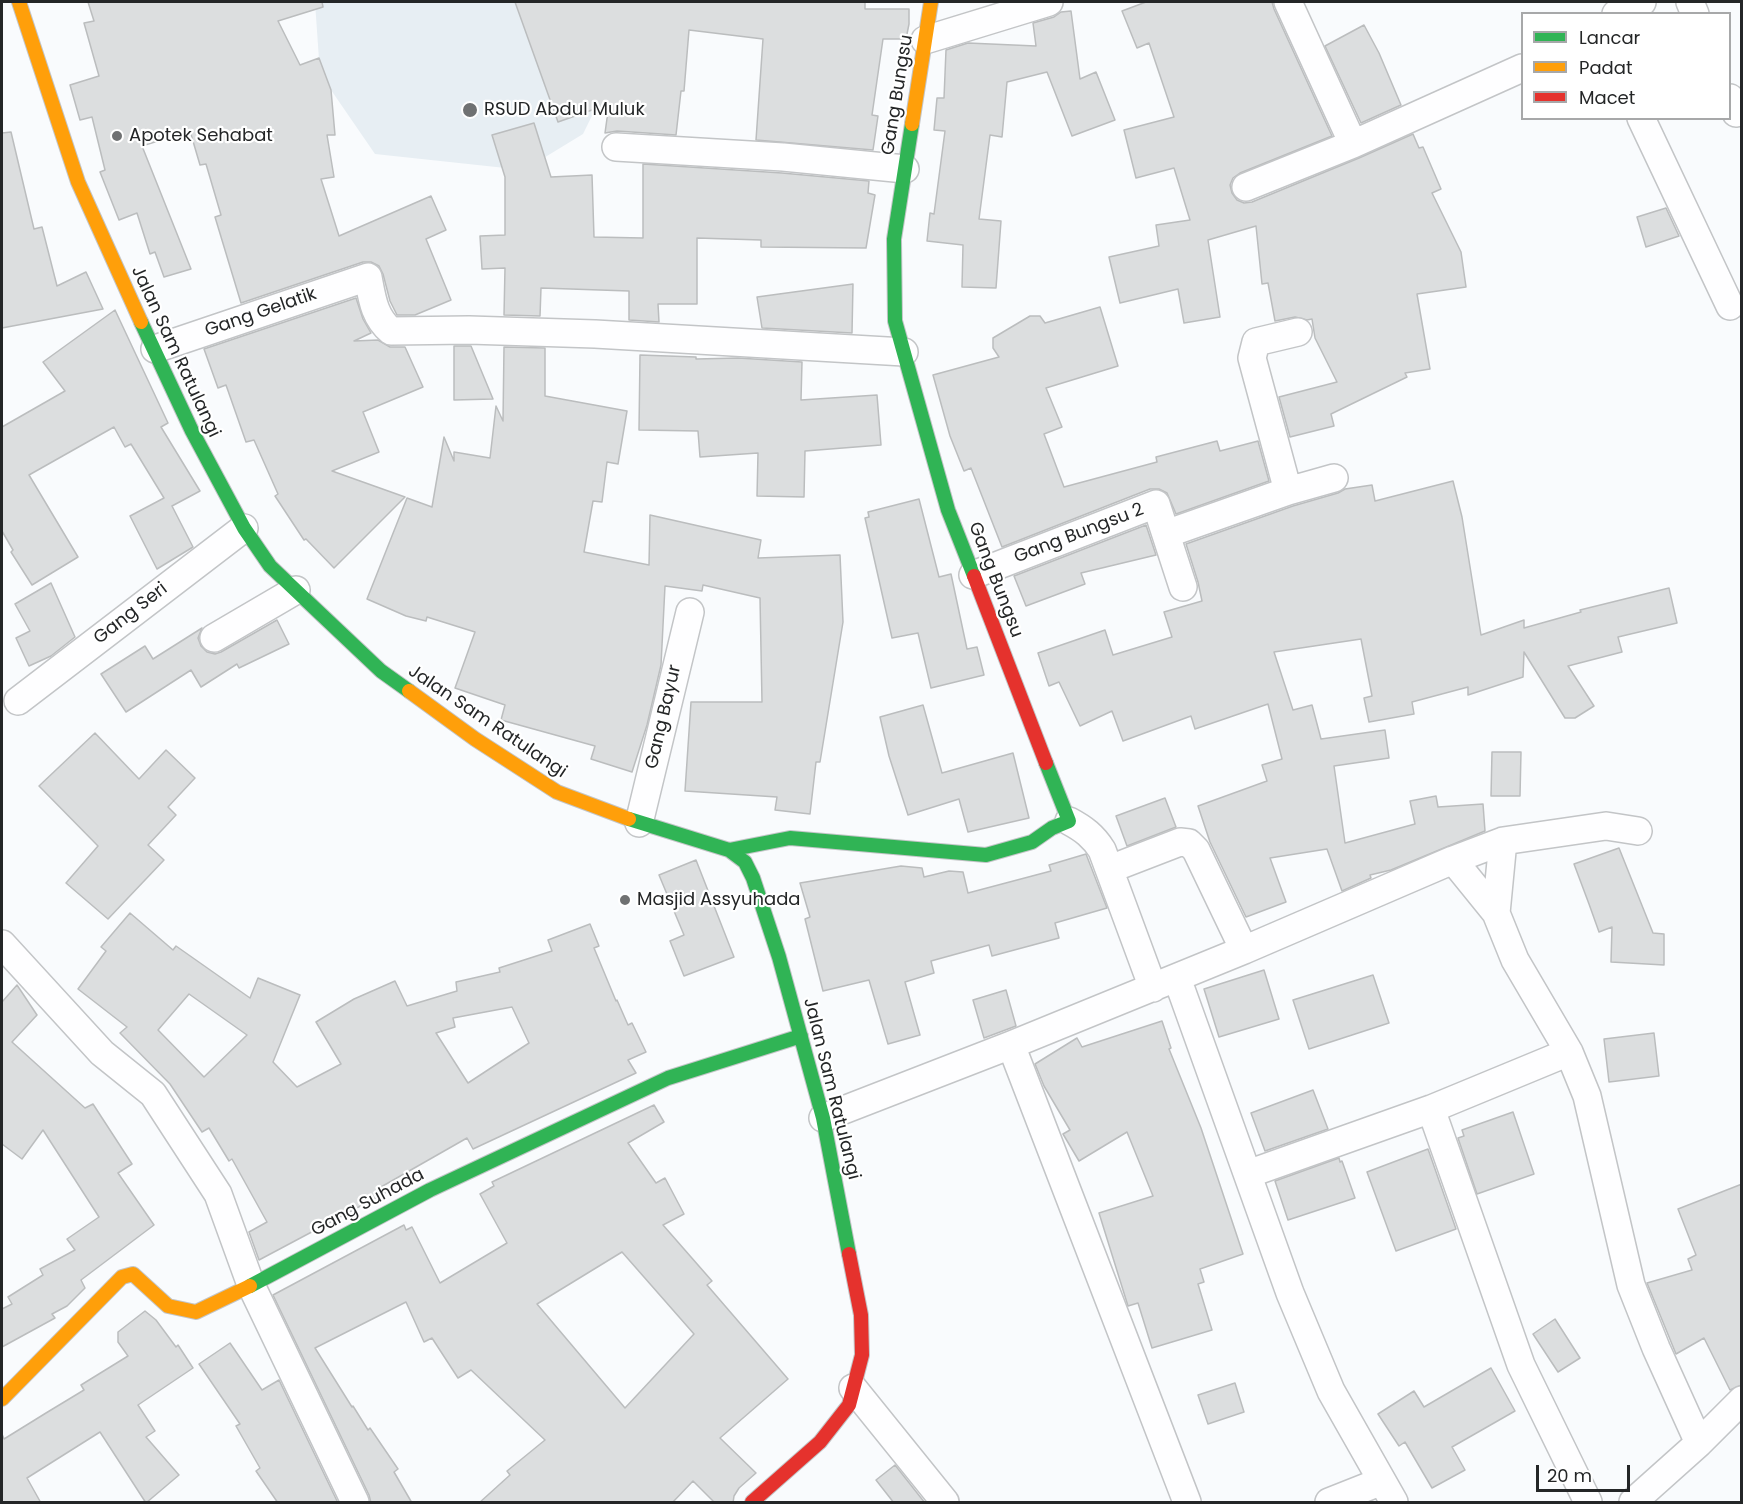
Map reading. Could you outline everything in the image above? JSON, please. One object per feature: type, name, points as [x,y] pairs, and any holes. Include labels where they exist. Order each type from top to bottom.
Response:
[{"type":"street","name":"Jalan Sam Ratulangi","points":[[19,2],[78,182],[192,431],[244,528],[270,566],[381,671],[476,739],[557,792],[639,823],[729,850],[745,862],[753,878],[779,957],[823,1118],[861,1315],[862,1355],[849,1405],[820,1442],[752,1503]]},
{"type":"street","name":"Gang Bungsu","points":[[931,2],[894,239],[895,321],[948,510],[1069,821]]},
{"type":"street","points":[[925,40],[1049,2]]},
{"type":"street","points":[[1288,2],[1353,144]]},
{"type":"street","points":[[1246,187],[1353,144],[1521,68]]},
{"type":"street","points":[[1731,100],[1736,113],[1742,112]]},
{"type":"street","points":[[1642,120],[1730,306]]},
{"type":"street","points":[[616,147],[783,157],[905,169]]},
{"type":"street","name":"Gang Gelatik","points":[[155,349],[368,278],[373,305],[381,323],[391,332],[469,330],[595,334],[904,352]]},
{"type":"street","points":[[1288,491],[1252,358],[1257,342],[1298,332]]},
{"type":"street","name":"Gang Bungsu 2","points":[[1166,534],[1288,491],[1334,478]]},
{"type":"street","name":"Gang Bungsu 2","points":[[973,575],[1156,504],[1183,587]]},
{"type":"street","name":"Gang Seri","points":[[18,701],[244,528]]},
{"type":"street","points":[[214,638],[296,590]]},
{"type":"street","name":"Gang Bayur","points":[[639,823],[690,612]]},
{"type":"street","points":[[729,850],[790,838],[986,855],[1032,842],[1052,828],[1069,821],[1087,831],[1095,839],[1165,983],[1248,1174],[1290,1293],[1331,1391],[1388,1492],[1329,1503]]},
{"type":"street","points":[[823,1118],[1011,1046],[1503,841],[1606,826],[1638,831]]},
{"type":"street","points":[[1496,914],[1503,841]]},
{"type":"street","points":[[1110,869],[1180,842],[1189,843],[1196,850],[1244,950]]},
{"type":"street","points":[[1453,860],[1496,914],[1515,960],[1569,1052],[1587,1096],[1631,1285],[1656,1348],[1699,1443]]},
{"type":"street","points":[[2,944],[102,1053],[153,1094],[218,1194],[251,1285],[355,1503]]},
{"type":"street","name":"Gang Suhada","points":[[2,1399],[123,1277],[134,1274],[168,1306],[196,1312],[430,1190],[668,1078],[801,1036]]},
{"type":"street","points":[[1011,1046],[1188,1503]]},
{"type":"street","points":[[1248,1174],[1431,1109],[1569,1052]]},
{"type":"street","points":[[1431,1109],[1521,1365],[1588,1503]]},
{"type":"street","points":[[853,1389],[945,1503]]},
{"type":"street","points":[[1633,1503],[1742,1400]]},
{"type":"shaded area","name":"RSUD Abdul Muluk","points":[[315,2],[597,2],[607,85],[583,134],[524,170],[375,154],[320,74]]},
{"type":"building","points":[[88,2],[322,2],[323,7],[278,21],[300,65],[319,58],[331,90],[335,135],[327,135],[334,177],[321,179],[339,236],[431,196],[446,230],[426,239],[451,300],[415,315],[397,315],[379,266],[371,262],[363,262],[241,303],[215,217],[221,215],[206,164],[200,165],[190,131],[142,146],[191,269],[164,277],[155,252],[150,254],[137,213],[119,220],[100,172],[105,170],[92,117],[80,120],[70,85],[99,76],[84,23],[94,21]]},
{"type":"building","points":[[515,2],[865,2],[865,9],[909,9],[909,24],[906,39],[883,39],[872,115],[878,116],[873,150],[756,140],[763,39],[689,30],[684,91],[681,91],[676,135],[617,131],[605,133],[609,104],[558,122]]},
{"type":"building","points":[[1146,2],[1272,2],[1332,136],[1240,173],[1233,178],[1230,185],[1237,200],[1244,203],[1252,202],[1413,134],[1419,148],[1423,147],[1441,189],[1432,193],[1461,252],[1466,287],[1417,294],[1430,369],[1405,373],[1407,377],[1331,414],[1334,426],[1290,437],[1279,397],[1337,382],[1315,338],[1312,319],[1295,317],[1275,321],[1268,283],[1262,284],[1256,226],[1208,240],[1220,317],[1184,323],[1178,289],[1120,303],[1109,257],[1159,246],[1156,225],[1190,220],[1174,168],[1136,178],[1124,130],[1174,117],[1149,43],[1137,48],[1122,11]]},
{"type":"building","points":[[1071,11],[1080,79],[1096,72],[1115,120],[1072,136],[1047,72],[1007,82],[1002,137],[990,135],[979,219],[1001,221],[996,288],[962,287],[963,245],[927,241],[930,213],[934,214],[945,131],[934,130],[937,98],[944,98],[946,50],[968,43],[1036,46],[1033,23],[1054,17],[1061,12]]},
{"type":"building","points":[[1364,25],[1379,53],[1401,105],[1361,123],[1325,46]]},
{"type":"building","points":[[534,123],[551,177],[592,175],[594,237],[643,238],[643,164],[869,181],[868,193],[875,195],[866,248],[761,247],[761,240],[697,238],[697,304],[658,304],[659,322],[629,320],[629,291],[541,288],[540,316],[504,315],[505,268],[482,269],[480,236],[505,235],[505,177],[492,135]]},
{"type":"building","points":[[11,132],[34,229],[42,227],[57,286],[86,272],[103,309],[2,328],[2,133]]},
{"type":"building","points":[[1666,208],[1679,236],[1646,247],[1637,217]]},
{"type":"building","points":[[853,284],[852,333],[762,328],[757,297]]},
{"type":"building","points":[[356,298],[363,319],[371,333],[354,341],[378,340],[390,347],[405,347],[423,387],[363,412],[379,452],[332,471],[405,497],[334,568],[306,539],[304,540],[275,496],[278,494],[254,440],[246,442],[226,385],[218,388],[204,349]]},
{"type":"building","points":[[1100,307],[1118,366],[1046,388],[1062,427],[1044,434],[1064,487],[1157,462],[1156,457],[1217,441],[1220,451],[1258,441],[1269,481],[1176,514],[1167,493],[1159,489],[1150,489],[1002,547],[971,468],[964,471],[950,436],[933,375],[999,357],[993,348],[993,338],[1030,316],[1040,316],[1045,323]]},
{"type":"building","points":[[115,310],[168,423],[161,427],[200,491],[172,506],[193,547],[157,569],[130,516],[164,498],[131,444],[125,447],[114,427],[29,475],[78,557],[32,585],[11,552],[13,550],[2,531],[2,427],[65,391],[43,362]]},
{"type":"building","points":[[454,346],[471,346],[493,399],[454,400]]},
{"type":"building","points":[[504,347],[545,348],[545,396],[627,411],[618,464],[607,462],[602,502],[593,501],[584,552],[649,565],[650,515],[761,540],[758,558],[840,555],[843,622],[820,762],[816,762],[810,814],[775,810],[777,797],[685,791],[691,702],[762,702],[760,598],[703,585],[702,591],[665,586],[661,665],[647,725],[632,772],[591,759],[595,746],[501,720],[505,705],[455,688],[475,632],[427,617],[426,621],[406,616],[367,599],[407,498],[432,507],[444,437],[454,461],[454,452],[490,458],[496,406],[503,421]]},
{"type":"building","points":[[640,355],[802,362],[801,400],[877,395],[881,445],[805,451],[804,497],[757,496],[758,453],[700,457],[698,431],[639,430]]},
{"type":"building","points":[[1453,481],[1462,517],[1481,635],[1524,620],[1524,628],[1581,612],[1580,610],[1669,588],[1677,623],[1618,637],[1622,652],[1568,666],[1594,706],[1575,718],[1565,718],[1524,652],[1523,677],[1468,695],[1468,687],[1412,702],[1414,714],[1369,722],[1364,698],[1372,696],[1361,639],[1274,652],[1293,710],[1312,705],[1321,739],[1385,730],[1389,758],[1334,766],[1345,843],[1415,824],[1410,801],[1436,796],[1438,807],[1483,804],[1485,831],[1391,870],[1370,875],[1371,878],[1342,891],[1327,849],[1270,858],[1286,902],[1246,917],[1210,842],[1198,806],[1267,781],[1262,765],[1282,759],[1268,704],[1195,729],[1191,716],[1123,741],[1112,711],[1080,726],[1059,682],[1049,686],[1038,653],[1105,630],[1113,655],[1172,637],[1164,612],[1202,601],[1186,544],[1345,489],[1372,485],[1375,501]]},
{"type":"building","points":[[919,499],[939,577],[951,574],[967,649],[977,647],[984,675],[931,688],[918,633],[892,638],[865,518],[869,517],[868,512]]},
{"type":"building","points":[[1146,525],[1156,555],[1081,573],[1085,584],[1026,606],[1014,576]]},
{"type":"building","points":[[51,583],[75,637],[51,656],[29,666],[16,638],[30,631],[15,604]]},
{"type":"building","points":[[277,620],[289,644],[239,668],[237,664],[201,687],[191,670],[126,712],[101,674],[145,646],[153,659],[202,628],[198,638],[201,646],[207,652],[215,654]]},
{"type":"building","points":[[923,705],[942,773],[1013,753],[1029,818],[968,832],[959,799],[908,815],[889,756],[880,717]]},
{"type":"building","points":[[95,733],[139,779],[166,750],[195,778],[168,807],[176,815],[148,845],[164,860],[108,919],[66,883],[98,846],[39,786]]},
{"type":"building","points":[[1492,752],[1521,752],[1520,796],[1491,796]]},
{"type":"building","points":[[1165,798],[1176,827],[1127,846],[1116,816]]},
{"type":"building","points":[[1619,848],[1653,933],[1664,934],[1664,965],[1611,962],[1612,927],[1599,932],[1574,864]]},
{"type":"building","points":[[1086,854],[1107,908],[1055,923],[1059,938],[992,956],[989,945],[931,961],[934,973],[905,982],[920,1035],[888,1044],[869,980],[823,991],[805,919],[810,917],[800,883],[901,866],[922,868],[924,877],[949,871],[963,872],[968,893],[1051,871],[1049,865]]},
{"type":"building","points":[[696,860],[734,957],[684,976],[670,941],[684,935],[659,875]]},
{"type":"building","points":[[130,913],[173,950],[176,946],[250,998],[258,978],[300,995],[273,1062],[297,1087],[341,1064],[316,1022],[354,999],[395,981],[407,1006],[457,991],[456,982],[500,972],[499,968],[552,951],[548,940],[590,924],[599,946],[594,948],[616,1001],[628,1025],[632,1023],[646,1052],[628,1060],[636,1073],[473,1149],[467,1138],[381,1187],[385,1193],[259,1260],[249,1232],[267,1222],[232,1159],[229,1161],[209,1128],[202,1132],[170,1084],[120,1033],[127,1027],[78,989],[106,951],[101,947]],"holes":[[[189,994],[247,1035],[204,1077],[158,1030]],[[512,1007],[529,1043],[468,1083],[436,1033],[455,1027],[453,1018]]]},
{"type":"building","points":[[1264,970],[1279,1019],[1219,1037],[1204,989]]},
{"type":"building","points":[[1373,975],[1389,1023],[1309,1049],[1293,1000]]},
{"type":"building","points":[[17,985],[37,1015],[12,1042],[85,1108],[93,1104],[132,1164],[118,1173],[154,1225],[81,1280],[85,1288],[67,1306],[52,1314],[55,1318],[2,1347],[2,1309],[12,1304],[8,1297],[43,1275],[40,1269],[75,1250],[67,1239],[99,1217],[43,1130],[22,1159],[2,1144],[2,1002]]},
{"type":"building","points":[[1006,990],[1016,1026],[984,1038],[973,1000]]},
{"type":"building","points":[[1162,1021],[1171,1048],[1169,1049],[1201,1128],[1243,1254],[1200,1269],[1204,1282],[1198,1284],[1212,1330],[1152,1348],[1138,1303],[1128,1306],[1099,1213],[1153,1196],[1127,1132],[1079,1161],[1063,1134],[1070,1130],[1044,1086],[1035,1064],[1077,1038],[1082,1047]]},
{"type":"building","points":[[1654,1033],[1659,1076],[1609,1082],[1604,1039]]},
{"type":"building","points":[[1313,1090],[1328,1129],[1265,1151],[1251,1113]]},
{"type":"building","points":[[654,1105],[664,1122],[628,1143],[656,1183],[665,1178],[684,1214],[663,1225],[712,1281],[707,1285],[788,1379],[720,1438],[756,1473],[739,1488],[733,1503],[715,1503],[693,1481],[672,1503],[479,1503],[510,1475],[507,1471],[545,1440],[471,1370],[458,1378],[432,1338],[424,1342],[406,1302],[315,1348],[352,1407],[368,1430],[370,1428],[398,1469],[394,1472],[412,1503],[371,1503],[273,1295],[404,1225],[406,1230],[412,1227],[440,1283],[507,1243],[480,1194],[494,1186],[492,1182]],"holes":[[[622,1252],[694,1334],[625,1408],[537,1304]]]},
{"type":"building","points":[[1513,1112],[1534,1174],[1477,1194],[1458,1138],[1464,1136],[1462,1130]]},
{"type":"building","points":[[1428,1149],[1456,1229],[1396,1251],[1367,1172]]},
{"type":"building","points":[[1339,1158],[1355,1198],[1288,1220],[1275,1181]]},
{"type":"building","points":[[1742,1184],[1742,1385],[1730,1390],[1704,1338],[1676,1354],[1647,1283],[1692,1270],[1688,1259],[1696,1255],[1678,1209]]},
{"type":"building","points":[[145,1311],[156,1320],[176,1347],[178,1345],[193,1368],[138,1405],[155,1431],[146,1437],[179,1475],[146,1503],[100,1432],[27,1478],[41,1503],[2,1503],[2,1434],[4,1439],[84,1390],[81,1385],[128,1356],[118,1342],[118,1332]]},
{"type":"building","points":[[1555,1319],[1580,1358],[1558,1372],[1533,1334]]},
{"type":"building","points":[[230,1343],[262,1390],[279,1380],[338,1503],[278,1503],[256,1471],[260,1468],[236,1426],[240,1424],[199,1364]]},
{"type":"building","points":[[1491,1368],[1515,1411],[1452,1447],[1465,1470],[1432,1488],[1405,1442],[1399,1446],[1378,1414],[1414,1391],[1424,1407]]},
{"type":"building","points":[[1235,1383],[1244,1412],[1208,1424],[1198,1395]]},
{"type":"building","points":[[895,1465],[925,1503],[894,1503],[876,1480]]},
{"type":"traffic: fast","points":[[912,124],[894,239],[895,321],[948,510],[974,576]]},
{"type":"traffic: fast","points":[[141,322],[192,431],[244,528],[270,566],[381,671],[409,691]]},
{"type":"traffic: fast","points":[[729,850],[790,838],[986,855],[1032,842],[1052,828],[1069,821],[1046,763]]},
{"type":"traffic: fast","points":[[629,819],[729,850],[745,862],[753,878],[779,957],[823,1118],[849,1254]]},
{"type":"traffic: fast","points":[[250,1286],[430,1190],[668,1078],[801,1036]]},
{"type":"traffic: slow","points":[[19,2],[78,182],[141,322]]},
{"type":"traffic: slow","points":[[912,124],[931,2]]},
{"type":"traffic: slow","points":[[409,691],[475,739],[557,792],[629,819]]},
{"type":"traffic: slow","points":[[2,1399],[122,1277],[133,1274],[168,1306],[196,1312],[250,1286]]},
{"type":"traffic: jam","points":[[974,576],[1046,763]]},
{"type":"traffic: jam","points":[[752,1502],[820,1442],[849,1405],[862,1355],[861,1315],[849,1254]]},
{"type":"place","name":"RSUD Abdul Muluk","points":[[470,110]]},
{"type":"place","name":"Apotek Sehabat","points":[[117,136]]},
{"type":"place","name":"Masjid Assyuhada","points":[[625,900]]}]
